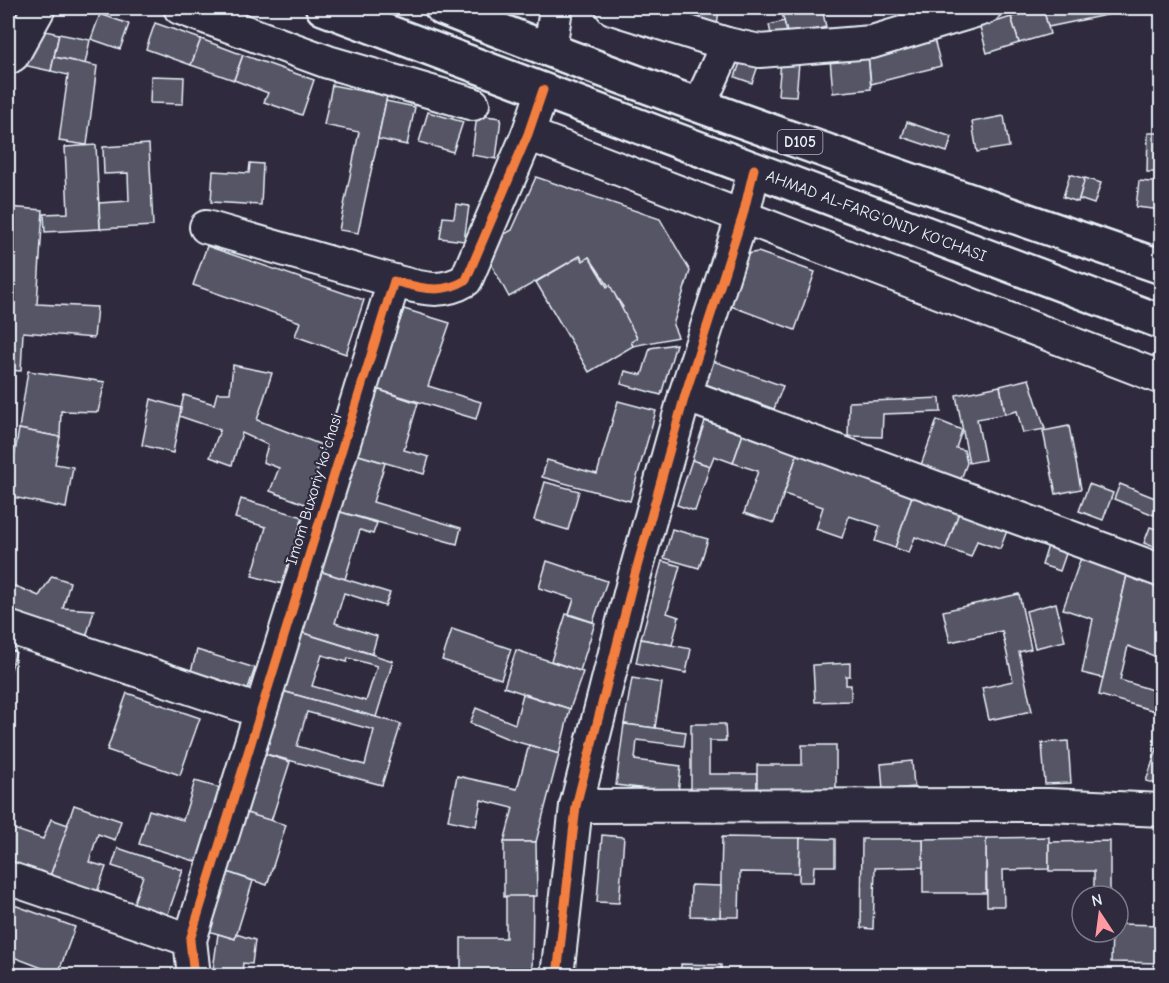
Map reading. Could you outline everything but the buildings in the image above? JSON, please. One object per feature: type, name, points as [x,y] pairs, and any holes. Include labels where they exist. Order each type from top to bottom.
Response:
[{"type":"highway","name":"AHMAD AL-FARG'ONIY KO'CHASI","points":[[323,8],[1161,322]]},
{"type":"highway","name":"D105","points":[[442,8],[815,148],[1161,267]]},
{"type":"street","points":[[8,58],[13,55],[39,8]]},
{"type":"street","points":[[180,8],[328,62],[473,104]]},
{"type":"street","points":[[550,50],[556,8]]},
{"type":"street","points":[[612,8],[727,44],[760,51],[872,42],[985,8]]},
{"type":"street","points":[[700,104],[727,44]]},
{"type":"street","points":[[206,227],[431,291],[453,288],[466,280],[528,134],[543,90]]},
{"type":"street","points":[[528,134],[1161,378]]},
{"type":"street","points":[[557,975],[576,806],[635,574],[685,395],[743,215],[754,169]]},
{"type":"street","name":"Imom Buxoriy koʻchasi","points":[[194,975],[190,940],[259,711],[394,281]]},
{"type":"street","points":[[685,395],[1161,571]]},
{"type":"street","points":[[8,627],[259,711]]},
{"type":"street","points":[[576,806],[1048,805],[1161,810]]},
{"type":"street","points":[[8,878],[190,940]]},
{"type":"cycle path","points":[[194,976],[190,940],[394,281],[422,288],[439,289],[457,285],[466,280],[528,134],[543,90]]},
{"type":"cycle path","points":[[557,976],[576,806],[635,574],[685,395],[743,215],[754,169]]}]
